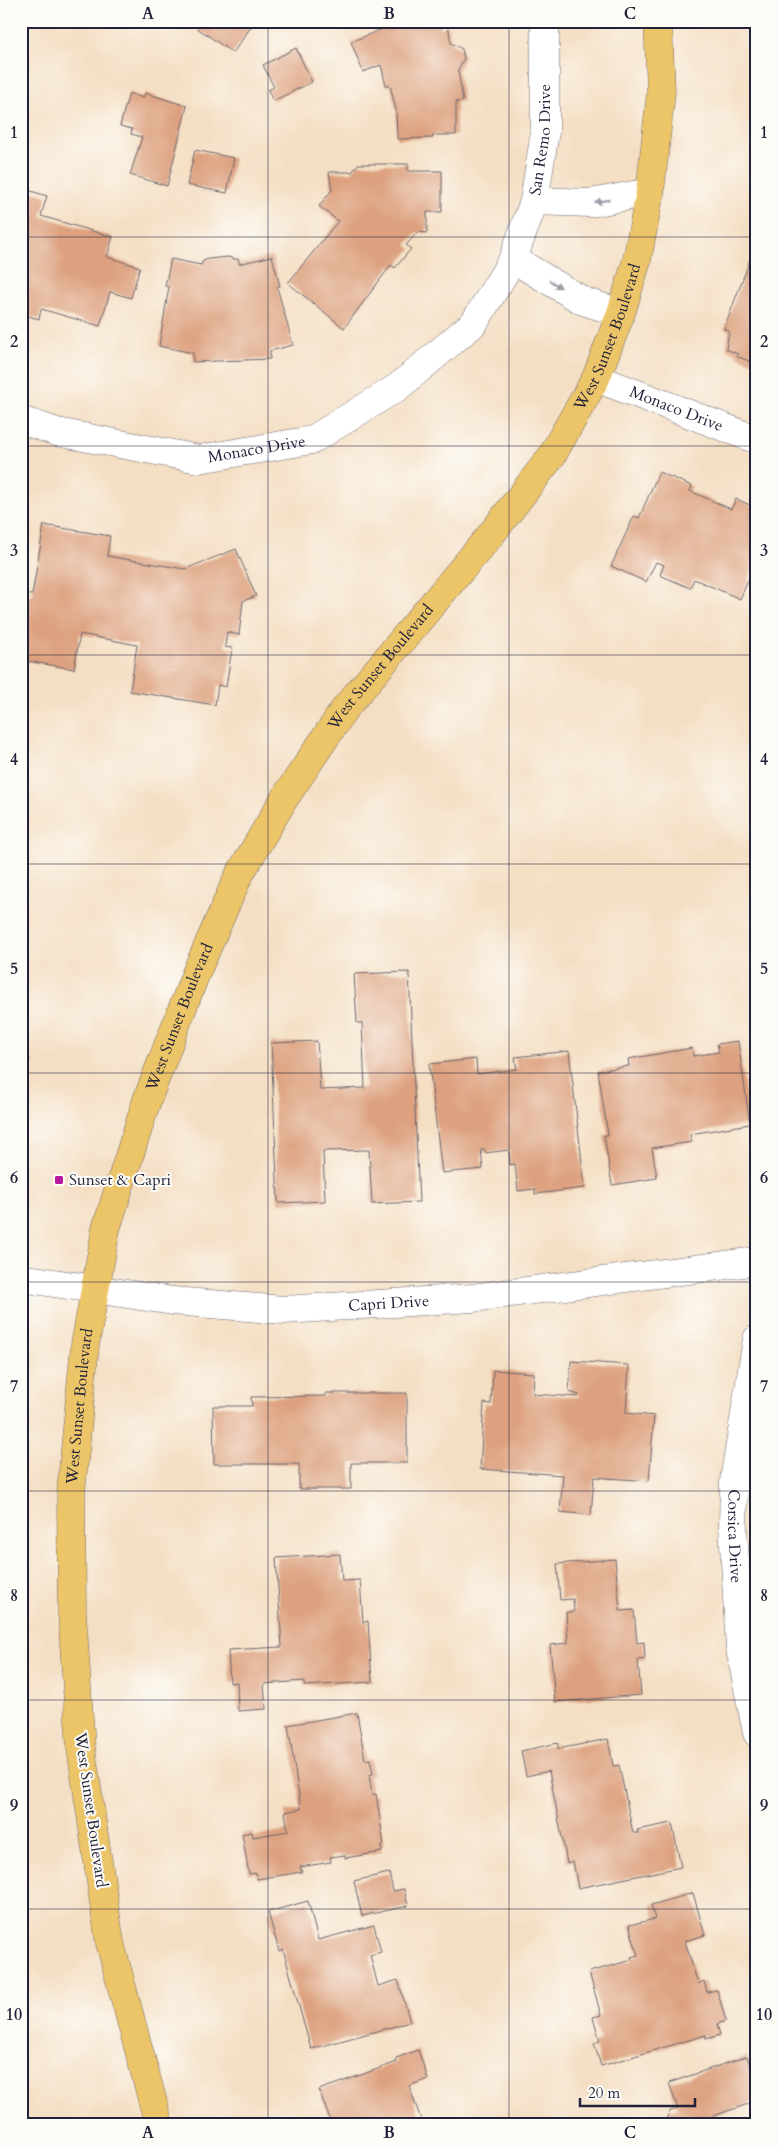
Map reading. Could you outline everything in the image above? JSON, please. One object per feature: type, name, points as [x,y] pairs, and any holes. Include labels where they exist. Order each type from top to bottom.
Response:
[{"type":"main road","name":"West Sunset Boulevard","points":[[159,2125],[110,1943],[81,1748],[72,1613],[71,1492],[85,1345],[106,1229],[147,1100],[196,973],[238,877],[284,799],[346,707],[493,532],[550,457],[596,378],[621,314],[637,260],[650,192],[661,92],[658,21]]},
{"type":"street","name":"San Remo Drive","points":[[545,21],[545,132],[534,201],[591,203],[650,192]]},
{"type":"street","name":"Monaco Drive","points":[[21,420],[57,432],[199,459],[312,440],[398,387],[474,323],[513,259],[534,201]]},
{"type":"street","points":[[513,259],[583,301],[621,314]]},
{"type":"street","name":"Monaco Drive","points":[[596,378],[757,440]]},
{"type":"street","name":"Capri Drive","points":[[21,1278],[173,1301],[284,1310],[472,1298],[757,1261]]},
{"type":"street","name":"Corsica Drive","points":[[757,1339],[734,1481],[733,1526],[740,1649],[757,1733]]},
{"type":"building","points":[[187,21],[255,21],[233,53]]},
{"type":"building","points":[[401,21],[438,21],[440,28],[448,25],[451,43],[462,49],[464,58],[458,70],[463,101],[456,102],[456,135],[433,135],[433,138],[397,139],[396,110],[390,85],[386,86],[381,65],[363,72],[351,42]]},
{"type":"building","points":[[296,48],[312,82],[273,101],[268,90],[274,87],[263,65]]},
{"type":"building","points":[[129,93],[143,98],[145,93],[187,106],[167,186],[130,175],[142,137],[131,134],[132,129],[120,126]]},
{"type":"building","points":[[195,150],[234,158],[227,193],[187,185]]},
{"type":"building","points":[[358,164],[408,164],[408,171],[442,171],[442,212],[427,212],[427,233],[418,232],[406,245],[411,249],[395,268],[391,265],[344,328],[288,283],[338,221],[319,206],[332,190],[329,172],[352,172]]},
{"type":"building","points":[[21,188],[47,196],[41,216],[113,237],[107,257],[140,267],[131,298],[110,292],[100,326],[41,309],[39,319],[21,314]]},
{"type":"building","points":[[757,241],[757,364],[736,356],[738,354],[726,349],[729,331],[724,329]]},
{"type":"building","points":[[272,256],[280,286],[277,287],[293,345],[270,351],[270,359],[193,362],[193,353],[159,346],[169,287],[165,286],[171,259],[201,265],[203,261],[208,259],[228,257],[239,260],[239,264]]},
{"type":"building","points":[[659,472],[692,486],[690,491],[731,509],[736,499],[757,508],[757,560],[740,599],[694,579],[690,588],[660,575],[664,565],[656,562],[646,582],[611,566],[634,516],[639,518]]},
{"type":"building","points":[[44,525],[110,536],[107,556],[185,569],[236,549],[256,596],[243,601],[239,635],[227,632],[225,647],[232,648],[226,687],[218,685],[215,705],[130,691],[137,645],[80,634],[74,669],[21,660],[21,594],[32,595]]},
{"type":"building","points":[[409,972],[419,1202],[372,1204],[369,1150],[323,1151],[325,1201],[278,1203],[271,1043],[317,1041],[320,1090],[365,1088],[362,1023],[357,1023],[354,974]]},
{"type":"building","points":[[738,1041],[750,1124],[690,1134],[692,1142],[652,1148],[657,1178],[612,1185],[604,1135],[608,1135],[598,1071],[629,1066],[628,1059],[692,1048],[693,1056],[719,1052],[717,1044]]},
{"type":"building","points":[[569,1051],[585,1188],[535,1194],[535,1189],[518,1191],[515,1164],[510,1165],[509,1150],[485,1153],[485,1150],[481,1150],[483,1169],[442,1173],[429,1064],[476,1059],[477,1074],[517,1069],[515,1057]]},
{"type":"building","points":[[21,1055],[30,1058],[24,1076],[21,1075]]},
{"type":"building","points":[[571,1361],[629,1365],[626,1413],[654,1416],[649,1481],[594,1477],[591,1515],[560,1512],[563,1475],[480,1469],[484,1403],[491,1404],[493,1370],[534,1373],[533,1394],[578,1397],[579,1395],[569,1392]]},
{"type":"building","points":[[326,1393],[407,1393],[407,1463],[351,1463],[351,1489],[299,1489],[299,1464],[214,1464],[213,1406],[252,1406],[251,1397],[326,1396]]},
{"type":"building","points":[[340,1554],[342,1581],[360,1580],[363,1622],[368,1621],[372,1682],[304,1686],[304,1681],[264,1684],[266,1709],[238,1711],[237,1682],[230,1683],[228,1650],[282,1647],[276,1558]]},
{"type":"building","points":[[615,1559],[620,1611],[634,1610],[637,1643],[644,1642],[645,1659],[638,1660],[641,1695],[555,1702],[550,1645],[568,1643],[566,1612],[574,1612],[573,1599],[560,1600],[557,1564]]},
{"type":"building","points":[[357,1713],[365,1760],[370,1759],[373,1774],[369,1775],[372,1795],[376,1794],[384,1845],[381,1847],[382,1852],[345,1858],[345,1855],[330,1857],[331,1862],[300,1867],[302,1872],[257,1879],[256,1873],[249,1874],[242,1834],[252,1832],[253,1837],[288,1831],[285,1812],[301,1809],[288,1725]]},
{"type":"building","points":[[608,1739],[613,1766],[619,1765],[633,1833],[638,1833],[637,1830],[672,1823],[681,1867],[578,1888],[573,1861],[567,1863],[549,1771],[526,1776],[521,1751],[558,1743],[558,1749]]},
{"type":"building","points":[[389,1873],[393,1891],[404,1889],[408,1906],[362,1916],[354,1881]]},
{"type":"building","points":[[693,1893],[705,1935],[685,1941],[698,1984],[704,1981],[707,1992],[717,1990],[726,2021],[717,2024],[720,2035],[706,2039],[706,2035],[601,2066],[594,2043],[600,2041],[593,2017],[601,2015],[589,1972],[632,1960],[631,1957],[638,1955],[629,1925],[655,1919],[651,1905]]},
{"type":"building","points":[[308,1901],[318,1940],[374,1925],[381,1952],[370,1955],[378,1986],[398,1980],[410,2022],[311,2049],[283,1949],[279,1951],[268,1912]]},
{"type":"building","points":[[418,2050],[428,2079],[409,2086],[423,2125],[332,2125],[319,2090],[397,2062],[396,2058]]},
{"type":"building","points":[[747,2056],[757,2085],[757,2101],[713,2116],[716,2125],[663,2125],[670,2111],[678,2109],[669,2083]]},
{"type":"place","name":"Sunset & Capri","points":[[59,1180]]}]
